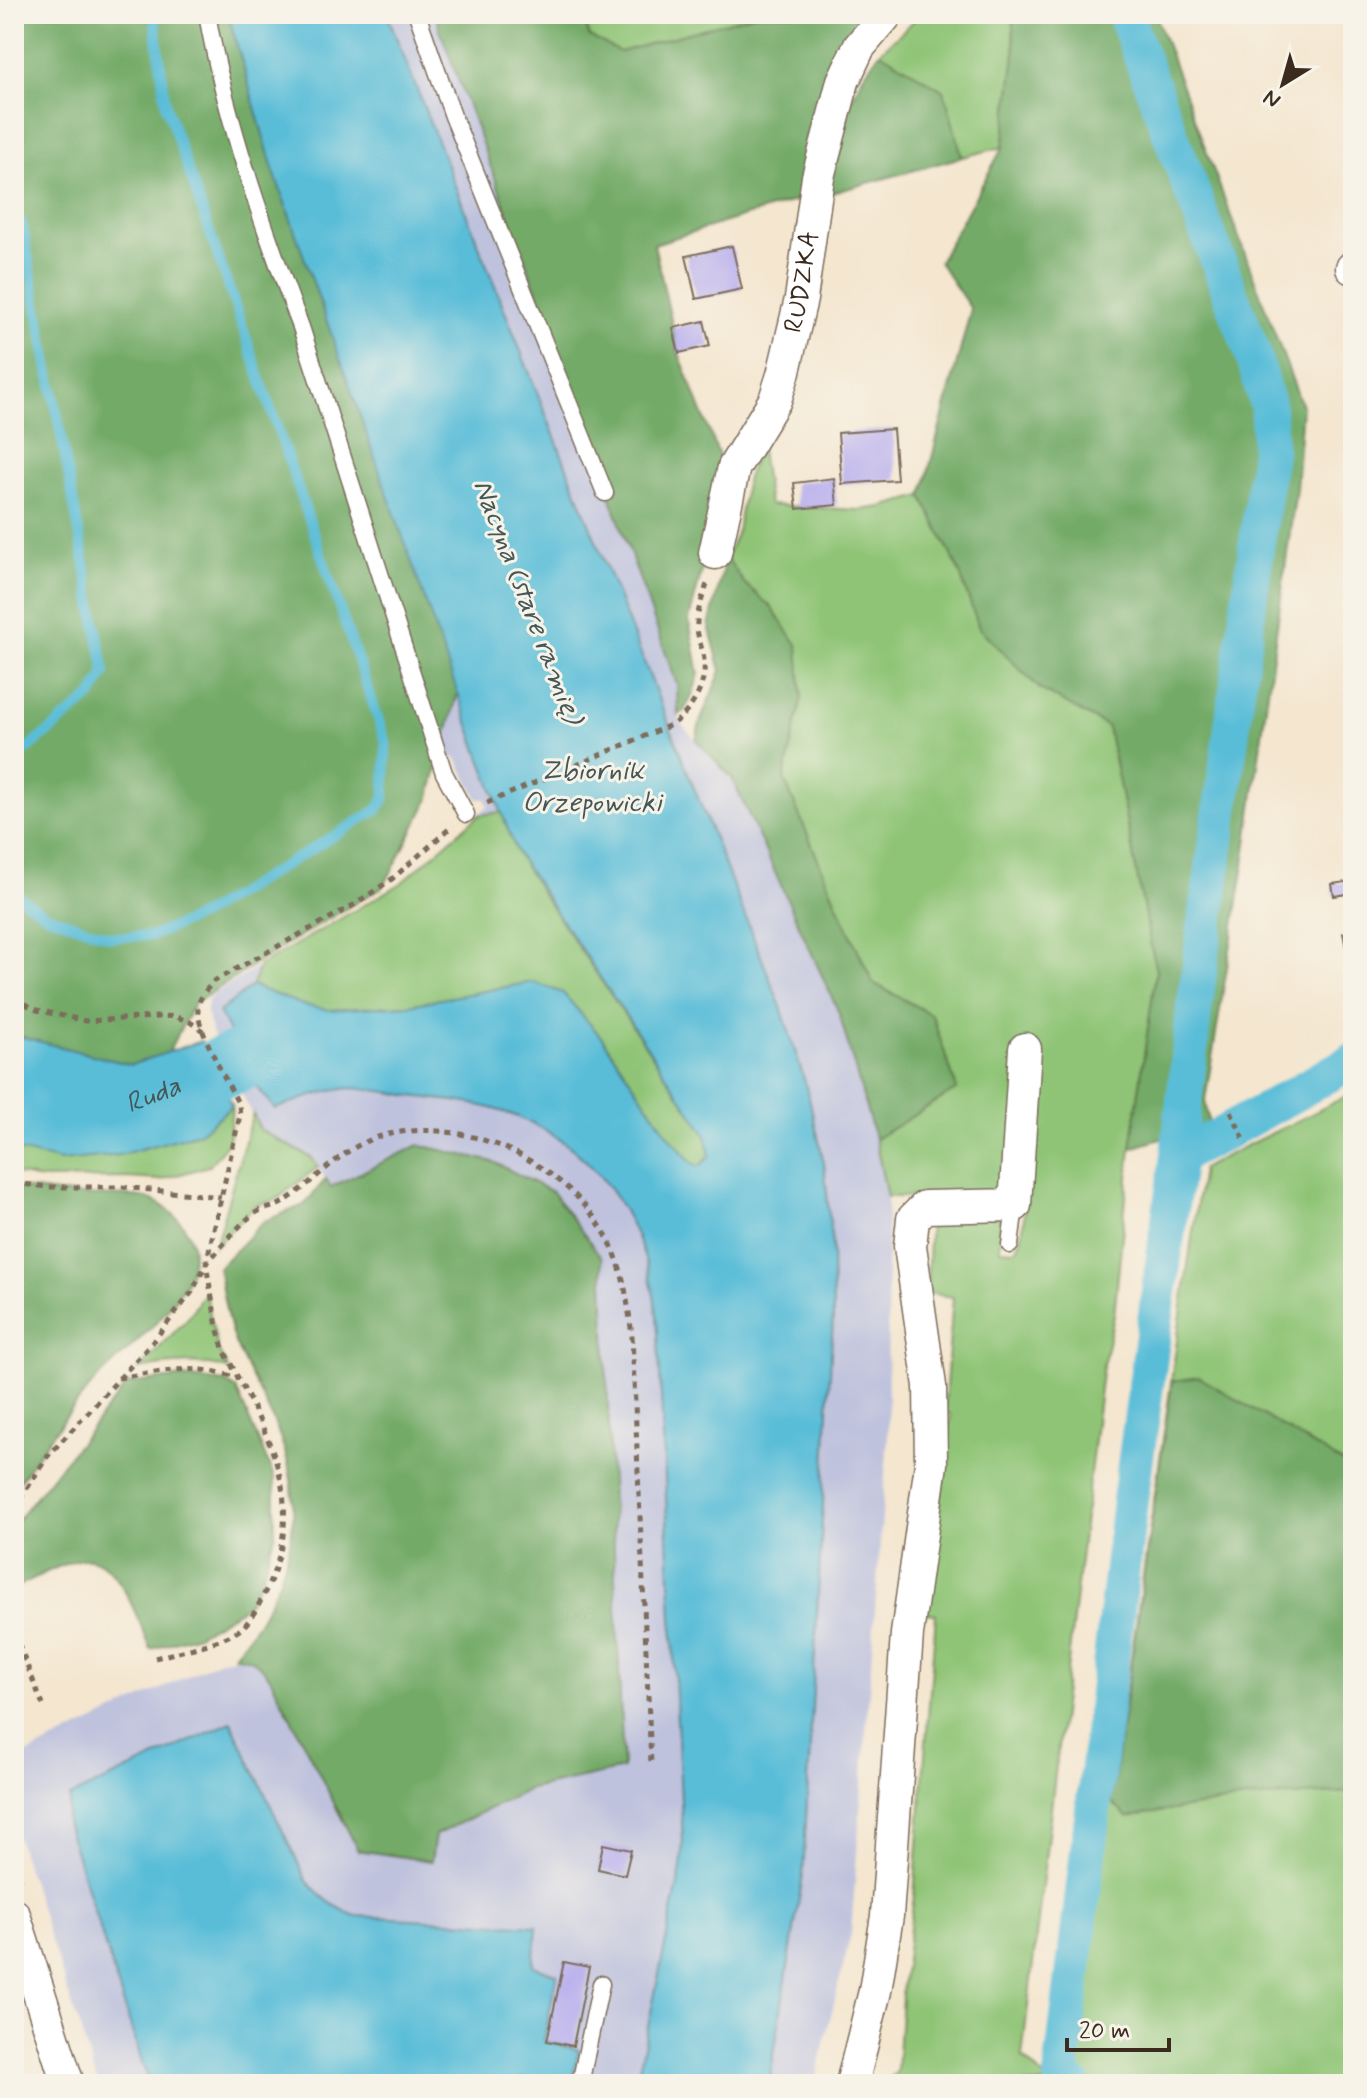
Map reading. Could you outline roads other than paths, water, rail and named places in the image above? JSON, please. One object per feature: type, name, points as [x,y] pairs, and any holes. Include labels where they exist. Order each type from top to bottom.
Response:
[{"type":"street","name":"RUDZKA","points":[[715,553],[734,467],[775,400],[781,384],[801,299],[818,177],[839,91],[859,47],[887,14]]},
{"type":"street","points":[[852,2084],[875,1991],[887,1916],[907,1634],[931,1464],[930,1386],[912,1271],[911,1225],[915,1215],[925,1207],[1015,1205],[1025,1049]]},
{"type":"street","points":[[14,1915],[68,2084]]},
{"type":"lane","points":[[207,14],[237,136],[274,255],[305,341],[444,773],[466,814]]},
{"type":"lane","points":[[417,14],[453,116],[605,493]]},
{"type":"lane","points":[[1010,1245],[1015,1205]]},
{"type":"lane","points":[[580,2084],[601,1984]]},
{"type":"water","name":"Zbiornik Orzepowicki","points":[[228,14],[387,14],[781,1007],[806,1085],[824,1163],[832,1244],[833,1317],[803,1875],[769,2084],[636,2084],[681,1869],[683,1842],[657,1315],[641,1247],[627,1216],[609,1187],[587,1162],[562,1141],[532,1123],[498,1110],[349,1088],[315,1095],[275,1109],[257,1088],[219,1012],[252,986],[303,1005],[330,1010],[409,1005],[533,982],[563,993],[602,1038],[671,1139],[693,1164],[700,1166],[710,1156],[706,1135],[518,855],[481,759],[273,169]]},
{"type":"water","points":[[14,1035],[131,1065],[201,1041],[232,1106],[199,1133],[119,1155],[60,1161],[19,1151],[14,1147]]},
{"type":"water","points":[[231,1722],[306,1880],[334,1906],[356,1916],[537,1926],[533,1966],[557,1974],[544,2041],[579,2050],[571,2084],[526,2078],[502,2084],[149,2084],[66,1822],[70,1797]]},
{"type":"waterway","points":[[14,893],[46,915],[111,937],[152,936],[200,916],[377,810],[385,798],[386,742],[166,106],[154,14]]},
{"type":"waterway","points":[[1073,2084],[1061,2076],[1130,1501],[1269,452],[1268,408],[1252,351],[1125,14]]},
{"type":"waterway","points":[[14,211],[22,224],[105,673],[92,696],[14,760]]},
{"type":"waterway","name":"Ruda","points":[[14,1081],[116,1110],[244,1059]]},
{"type":"waterway","points":[[1178,1156],[1353,1061]]},
{"type":"water label","name":"Nacyna (stare ramię)","points":[[527,602]]}]
